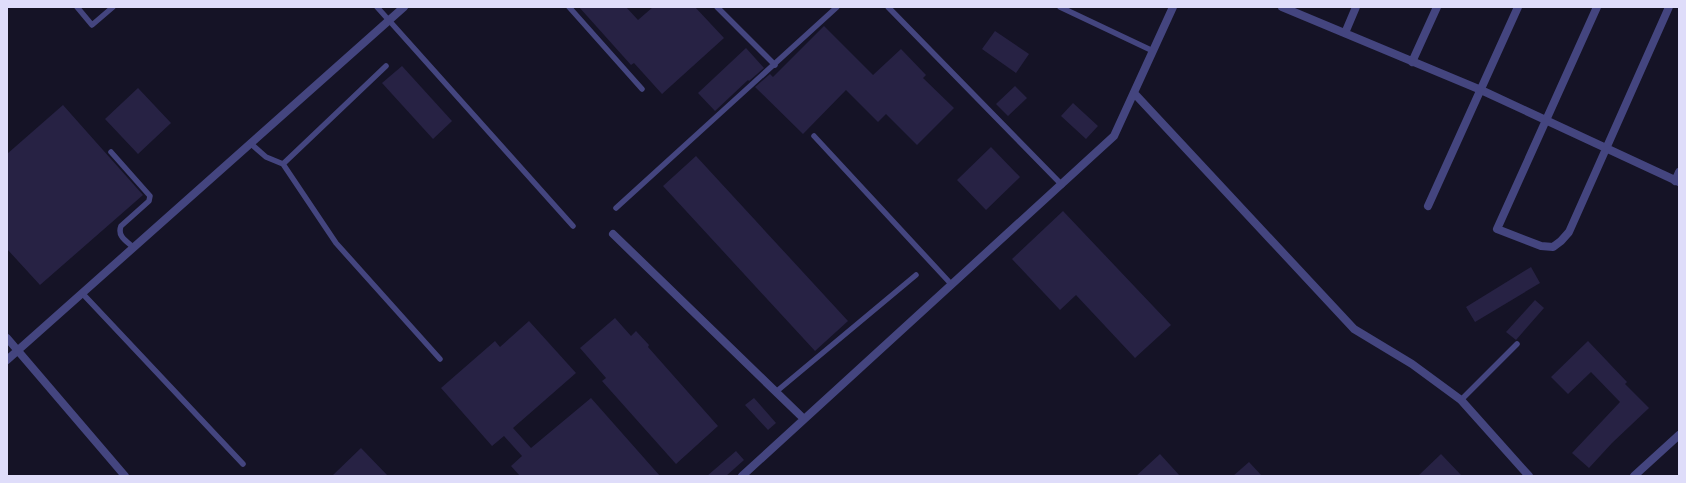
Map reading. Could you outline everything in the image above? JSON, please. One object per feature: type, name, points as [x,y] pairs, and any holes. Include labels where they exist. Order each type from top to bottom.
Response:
[{"type":"street","points":[[7,360],[404,7]]},
{"type":"street","points":[[742,476],[1114,136],[1173,7]]},
{"type":"street","points":[[1282,7],[1481,90],[1677,181],[1679,172]]},
{"type":"street","points":[[1345,33],[1356,7]]},
{"type":"street","points":[[1412,62],[1437,7]]},
{"type":"street","points":[[1428,206],[1518,7]]},
{"type":"street","points":[[1597,7],[1497,228],[1541,246],[1553,247],[1569,232],[1668,7]]},
{"type":"street","points":[[1134,93],[1354,329],[1412,364],[1461,400],[1529,476]]},
{"type":"street","points":[[613,234],[804,419]]},
{"type":"street","points":[[7,338],[125,476]]},
{"type":"street","points":[[1634,476],[1679,435]]},
{"type":"lane","points":[[77,7],[92,25],[113,7]]},
{"type":"lane","points":[[377,7],[573,226]]},
{"type":"lane","points":[[569,7],[642,89]]},
{"type":"lane","points":[[717,7],[775,64]]},
{"type":"lane","points":[[616,208],[837,7]]},
{"type":"lane","points":[[888,7],[1062,185]]},
{"type":"lane","points":[[1060,7],[1153,51]]},
{"type":"lane","points":[[282,164],[386,66]]},
{"type":"lane","points":[[814,136],[952,284]]},
{"type":"lane","points":[[250,143],[266,157],[282,164],[336,243],[440,359]]},
{"type":"lane","points":[[111,152],[150,196],[149,201],[121,226],[121,236],[133,247]]},
{"type":"lane","points":[[777,392],[916,275]]},
{"type":"lane","points":[[82,293],[243,464]]},
{"type":"lane","points":[[1461,400],[1517,344]]},
{"type":"building","points":[[579,7],[626,7],[638,20],[653,7],[695,7],[724,38],[662,94],[634,63],[631,65]]},
{"type":"building","points":[[824,26],[873,75],[901,49],[926,75],[923,78],[954,108],[917,145],[886,114],[878,122],[846,90],[803,134],[755,87],[770,74],[773,77]]},
{"type":"building","points":[[995,31],[1029,54],[1016,73],[982,49]]},
{"type":"building","points":[[746,48],[764,68],[749,81],[748,80],[715,111],[698,93]]},
{"type":"building","points":[[402,66],[452,121],[433,139],[382,83]]},
{"type":"building","points":[[1015,86],[1027,98],[1008,116],[996,104]]},
{"type":"building","points":[[138,88],[171,123],[138,154],[105,119]]},
{"type":"building","points":[[1073,103],[1098,126],[1086,139],[1061,116]]},
{"type":"building","points":[[63,105],[143,195],[40,285],[7,249],[7,154]]},
{"type":"building","points":[[991,147],[1020,177],[986,210],[957,180]]},
{"type":"building","points":[[696,156],[848,321],[815,351],[663,186]]},
{"type":"building","points":[[1063,211],[1171,325],[1135,358],[1076,295],[1060,310],[1012,259]]},
{"type":"building","points":[[1531,267],[1540,283],[1475,322],[1466,307]]},
{"type":"building","points":[[1535,300],[1544,308],[1516,340],[1506,332]]},
{"type":"building","points":[[615,318],[631,336],[636,331],[649,345],[648,347],[718,426],[676,464],[602,381],[606,378],[580,348]]},
{"type":"building","points":[[529,321],[576,373],[513,428],[531,448],[591,398],[660,476],[520,476],[511,466],[522,456],[504,436],[492,446],[441,388],[495,341],[500,347]]},
{"type":"building","points":[[1588,341],[1627,382],[1625,384],[1649,408],[1612,443],[1589,468],[1572,453],[1620,402],[1591,372],[1568,394],[1551,377]]},
{"type":"building","points":[[754,398],[776,423],[768,430],[745,405]]},
{"type":"building","points":[[361,448],[388,476],[332,476]]},
{"type":"building","points":[[736,451],[744,460],[726,476],[707,476]]},
{"type":"building","points":[[1160,454],[1180,476],[1136,476]]},
{"type":"building","points":[[1441,454],[1462,476],[1418,476]]},
{"type":"building","points":[[1249,462],[1262,476],[1233,476]]}]
